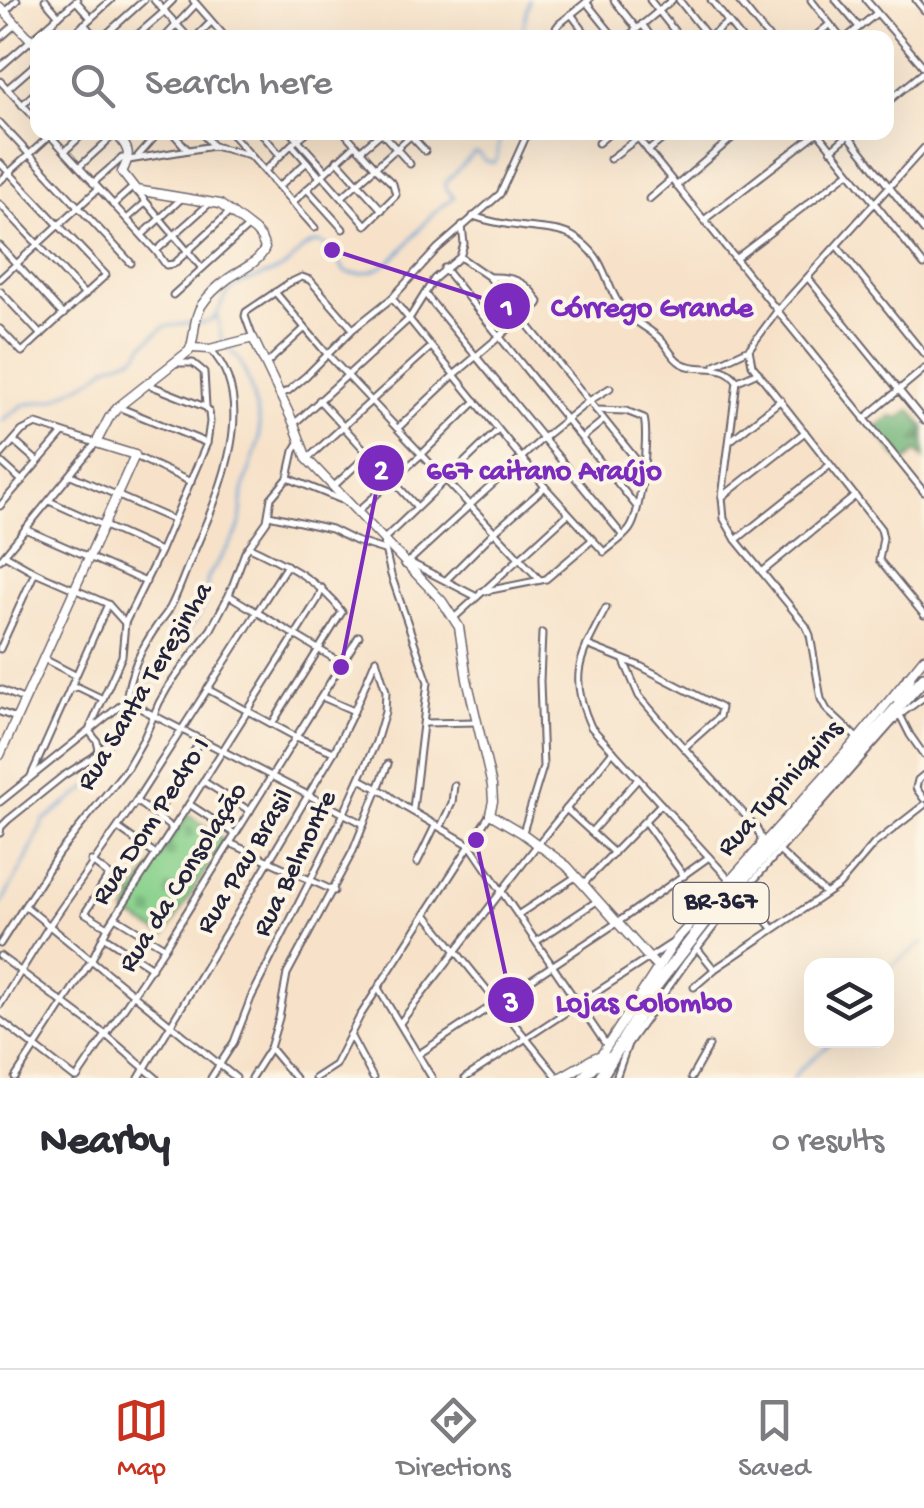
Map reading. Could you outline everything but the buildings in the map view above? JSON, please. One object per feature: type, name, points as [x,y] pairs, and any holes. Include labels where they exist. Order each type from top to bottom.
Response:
[{"type":"main road","name":"BR-367","points":[[610,1064],[658,983],[730,890],[808,807],[861,742],[897,713],[919,688]]},
{"type":"main road","points":[[572,1075],[610,1064]]},
{"type":"street","points":[[17,0],[1,9],[30,39]]},
{"type":"street","points":[[46,0],[58,16]]},
{"type":"street","points":[[46,30],[76,0],[91,18]]},
{"type":"street","points":[[78,30],[111,0]]},
{"type":"street","points":[[108,30],[144,0]]},
{"type":"street","points":[[154,0],[183,30]]},
{"type":"street","points":[[143,30],[174,0]]},
{"type":"street","points":[[614,0],[643,30]]},
{"type":"street","points":[[650,0],[673,30]]},
{"type":"street","points":[[635,30],[675,0],[703,30]]},
{"type":"street","points":[[711,0],[734,30]]},
{"type":"street","points":[[738,0],[762,30]]},
{"type":"street","points":[[822,0],[813,3],[836,30]]},
{"type":"street","points":[[836,0],[859,28]]},
{"type":"street","points":[[866,0],[891,30]]},
{"type":"street","points":[[916,0],[924,10]]},
{"type":"street","points":[[558,30],[558,26],[588,1],[609,30]]},
{"type":"street","points":[[172,30],[194,2],[218,30]]},
{"type":"street","points":[[856,30],[877,13]]},
{"type":"street","points":[[571,14],[583,30]]},
{"type":"street","points":[[202,30],[211,22]]},
{"type":"street","points":[[718,30],[728,22]]},
{"type":"street","points":[[0,38],[16,24]]},
{"type":"street","points":[[84,24],[90,30]]},
{"type":"street","points":[[823,30],[830,24]]},
{"type":"street","points":[[894,34],[924,70],[894,93]]},
{"type":"street","points":[[0,67],[30,46]]},
{"type":"street","points":[[7,89],[30,69]]},
{"type":"street","points":[[0,81],[30,113]]},
{"type":"street","points":[[22,105],[30,98]]},
{"type":"street","points":[[0,123],[131,263]]},
{"type":"street","points":[[0,181],[45,140]]},
{"type":"street","points":[[55,140],[166,265],[174,264],[231,211]]},
{"type":"street","points":[[64,152],[77,140]]},
{"type":"street","points":[[79,167],[111,140]]},
{"type":"street","points":[[121,140],[131,157]]},
{"type":"street","points":[[151,140],[131,157],[122,172],[201,268]]},
{"type":"street","points":[[179,140],[188,150]]},
{"type":"street","points":[[208,140],[213,146]]},
{"type":"street","points":[[238,140],[316,228]]},
{"type":"street","points":[[267,140],[280,156]]},
{"type":"street","points":[[265,172],[297,140]]},
{"type":"street","points":[[295,142],[366,225],[396,196],[396,190],[352,140]]},
{"type":"street","points":[[292,203],[337,160],[370,140]]},
{"type":"street","points":[[388,140],[410,164]]},
{"type":"street","points":[[342,197],[407,140]]},
{"type":"street","points":[[417,140],[425,152]]},
{"type":"street","points":[[280,394],[296,386],[504,189],[525,140]]},
{"type":"street","points":[[598,143],[602,140]]},
{"type":"street","points":[[610,159],[630,140]]},
{"type":"street","points":[[639,140],[924,492]]},
{"type":"street","points":[[648,151],[660,140]]},
{"type":"street","points":[[649,199],[729,140]]},
{"type":"street","points":[[704,220],[808,140]]},
{"type":"street","points":[[824,140],[924,266]]},
{"type":"street","points":[[831,150],[842,140]]},
{"type":"street","points":[[853,140],[924,231]]},
{"type":"street","points":[[295,142],[307,162],[323,174]]},
{"type":"street","points":[[0,279],[78,208],[119,159],[213,146],[250,155]]},
{"type":"street","points":[[712,366],[749,349],[778,310],[924,148]]},
{"type":"street","points":[[337,160],[382,210]]},
{"type":"street","points":[[278,186],[307,162]]},
{"type":"street","points":[[0,163],[106,275],[22,352],[0,329]]},
{"type":"street","points":[[735,259],[849,172]]},
{"type":"street","points":[[134,189],[146,194],[212,201],[231,211],[264,244],[263,254],[226,280],[203,303],[195,318],[192,348]]},
{"type":"street","points":[[112,205],[134,189]]},
{"type":"street","points":[[307,189],[343,230]]},
{"type":"street","points":[[142,235],[182,198]]},
{"type":"street","points":[[156,251],[212,201]]},
{"type":"street","points":[[127,220],[145,203]]},
{"type":"street","points":[[0,204],[86,295]]},
{"type":"street","points":[[473,216],[573,237],[600,262],[618,302],[635,322],[660,339],[679,362],[724,370],[737,382]]},
{"type":"street","points":[[173,295],[248,226]]},
{"type":"street","points":[[294,424],[409,319],[444,268],[460,257],[464,244],[462,226]]},
{"type":"street","points":[[0,246],[63,315]]},
{"type":"street","points":[[837,246],[924,354]]},
{"type":"street","points":[[460,257],[489,277],[642,468]]},
{"type":"street","points":[[444,268],[638,508]]},
{"type":"street","points":[[315,1078],[335,1065],[378,988],[490,814],[492,801],[459,627],[442,601],[408,564],[383,545],[307,459],[245,316],[274,292],[302,277],[310,280],[353,329]]},
{"type":"street","points":[[398,428],[538,304],[534,294],[515,278],[489,277]]},
{"type":"street","points":[[808,278],[924,422]]},
{"type":"street","points":[[0,290],[41,335]]},
{"type":"street","points":[[274,292],[469,507],[543,580]]},
{"type":"street","points":[[424,294],[623,536]]},
{"type":"street","points":[[392,298],[545,487],[604,552],[630,529],[638,508],[646,428],[644,418],[626,411],[596,410]]},
{"type":"street","points":[[266,364],[305,328]]},
{"type":"street","points":[[125,623],[108,604],[2,558],[96,443],[118,407],[192,348],[210,349],[253,338]]},
{"type":"street","points":[[917,346],[924,340]]},
{"type":"street","points":[[307,459],[431,347]]},
{"type":"street","points":[[0,802],[126,701],[136,662],[172,606],[212,512],[230,449],[234,411],[228,376],[210,349]]},
{"type":"street","points":[[749,349],[752,365],[881,529],[879,558],[924,615]]},
{"type":"street","points":[[89,731],[122,656],[125,623],[208,443],[210,422],[204,372],[191,362],[173,363]]},
{"type":"street","points":[[864,419],[924,369]]},
{"type":"street","points":[[737,382],[758,372]]},
{"type":"street","points":[[737,382],[722,498],[724,519],[736,540],[806,626],[824,705],[861,742]]},
{"type":"street","points":[[147,384],[206,407]]},
{"type":"street","points":[[408,564],[521,457],[610,388]]},
{"type":"street","points":[[320,400],[417,507]]},
{"type":"street","points":[[730,441],[781,400]]},
{"type":"street","points":[[356,512],[476,401]]},
{"type":"street","points":[[118,407],[208,443]]},
{"type":"street","points":[[582,438],[604,420]]},
{"type":"street","points":[[22,482],[0,455],[28,427],[41,426],[135,455],[191,482]]},
{"type":"street","points":[[383,545],[498,430]]},
{"type":"street","points":[[722,498],[805,432]]},
{"type":"street","points":[[0,506],[3,497],[22,482],[63,433]]},
{"type":"street","name":"Rua Santa Terezinha","points":[[0,944],[58,854],[127,768],[168,686],[207,636],[238,566],[270,515],[271,498],[288,478],[300,441]]},
{"type":"street","points":[[11,443],[38,462]]},
{"type":"street","points":[[0,755],[135,455]]},
{"type":"street","points":[[333,488],[368,455]]},
{"type":"street","points":[[736,540],[830,465]]},
{"type":"street","points":[[71,475],[174,520]]},
{"type":"street","points":[[288,478],[345,500]]},
{"type":"street","points":[[446,580],[545,487]]},
{"type":"street","points":[[762,572],[855,496]]},
{"type":"street","points":[[48,501],[160,552]]},
{"type":"street","points":[[454,618],[568,514]]},
{"type":"street","points":[[270,515],[331,529],[355,541],[383,545]]},
{"type":"street","points":[[25,529],[146,582]]},
{"type":"street","points":[[408,564],[477,594],[543,580],[592,540]]},
{"type":"street","points":[[383,545],[427,676],[413,810]]},
{"type":"street","points":[[250,546],[322,588],[342,612],[272,724]]},
{"type":"street","points":[[0,1005],[286,565]]},
{"type":"street","points":[[0,649],[36,572]]},
{"type":"street","name":"Rua Dom Pedro I","points":[[15,1078],[322,588]]},
{"type":"street","points":[[228,595],[342,664]]},
{"type":"street","points":[[30,779],[108,604]]},
{"type":"street","points":[[606,608],[587,644],[578,675],[582,703],[592,727],[709,857],[730,890],[774,928]]},
{"type":"street","points":[[522,833],[542,767],[542,633]]},
{"type":"street","name":"Rua da Consolação","points":[[76,1078],[166,947],[359,636]]},
{"type":"street","points":[[587,644],[721,708],[721,714],[684,748]]},
{"type":"street","name":"Rua Tupiniquins","points":[[465,1078],[676,940],[730,890],[759,848],[861,742],[919,688],[924,658]]},
{"type":"street","points":[[44,659],[75,675]]},
{"type":"street","name":"Rua Pau Brasil","points":[[139,1078],[334,752],[376,660]]},
{"type":"street","name":"Rua Belmonte","points":[[211,1078],[234,1042],[256,987],[376,742],[385,712],[386,691],[376,660]]},
{"type":"street","points":[[624,660],[640,696],[756,827],[761,838],[759,848]]},
{"type":"street","points":[[70,689],[78,687],[103,700]]},
{"type":"street","points":[[0,689],[25,700]]},
{"type":"street","points":[[206,689],[296,737],[334,752]]},
{"type":"street","points":[[322,697],[354,711]]},
{"type":"street","points":[[126,701],[364,824]]},
{"type":"street","points":[[0,712],[17,719]]},
{"type":"street","points":[[610,1064],[697,948],[730,890],[780,852],[897,713],[924,755]]},
{"type":"street","points":[[424,723],[477,722]]},
{"type":"street","points":[[89,731],[99,745],[99,752]]},
{"type":"street","points":[[0,828],[114,738]]},
{"type":"street","points":[[156,816],[200,739]]},
{"type":"street","points":[[400,1022],[614,751]]},
{"type":"street","points":[[252,1078],[270,1048],[287,974],[334,891],[388,764]]},
{"type":"street","points":[[694,987],[844,881],[874,844],[924,802],[916,788],[924,775]]},
{"type":"street","points":[[591,832],[638,778]]},
{"type":"street","points":[[360,779],[470,845],[580,1005],[610,1064]]},
{"type":"street","points":[[204,781],[250,811]]},
{"type":"street","points":[[418,863],[452,803],[454,785]]},
{"type":"street","points":[[136,800],[173,829]]},
{"type":"street","points":[[808,807],[822,802]]},
{"type":"street","points":[[189,804],[235,834]]},
{"type":"street","points":[[519,914],[581,880],[614,853],[661,804]]},
{"type":"street","points":[[566,810],[614,853]]},
{"type":"street","points":[[490,814],[562,861],[657,967]]},
{"type":"street","points":[[644,822],[684,876]]},
{"type":"street","points":[[118,828],[156,855]]},
{"type":"street","points":[[230,843],[334,891]]},
{"type":"street","points":[[780,852],[825,894]]},
{"type":"street","points":[[420,1054],[709,857]]},
{"type":"street","points":[[92,861],[108,875],[86,913],[108,928]]},
{"type":"street","points":[[537,940],[599,899]]},
{"type":"street","points":[[24,905],[236,1078]]},
{"type":"street","points":[[426,914],[527,1039],[572,1075]]},
{"type":"street","points":[[115,918],[166,947]]},
{"type":"street","points":[[103,936],[152,968]]},
{"type":"street","points":[[610,1064],[657,967],[676,940]]},
{"type":"street","points":[[697,948],[715,970]]},
{"type":"street","points":[[1,959],[106,1035],[156,1078]]},
{"type":"street","points":[[378,988],[432,1078]]},
{"type":"street","points":[[0,1020],[76,1078]]},
{"type":"street","points":[[350,1034],[373,1078]]},
{"type":"street","points":[[691,1078],[709,1046]]},
{"type":"street","points":[[270,1048],[295,1078]]},
{"type":"green space","points":[[911,410],[924,427],[924,459],[917,451],[903,464],[874,428]]},
{"type":"green space","points":[[188,815],[224,840],[165,936],[126,913],[134,900],[131,898]]},
{"type":"waterway","points":[[523,30],[529,0]]},
{"type":"waterway","points":[[198,324],[215,317],[235,287],[281,269],[313,244],[320,242],[332,250],[345,272],[359,274],[383,266],[454,197],[445,183],[474,153],[494,163],[499,140]]},
{"type":"waterway","points":[[0,906],[44,820],[104,776],[118,760],[158,664],[196,621],[204,605],[208,577],[236,535],[243,491],[259,440],[259,420],[249,382],[240,361],[222,341],[217,316]]},
{"type":"waterway","points":[[0,422],[23,405],[55,399],[108,366],[133,357],[164,327],[190,323]]},
{"type":"waterway","points":[[894,964],[924,942]]},
{"type":"waterway","points":[[793,1078],[825,1048]]},
{"type":"place","name":"Córrego Grande","points":[[332,250]]},
{"type":"place","name":"667 caitano Araújo","points":[[341,667]]},
{"type":"place","name":"Lojas Colombo","points":[[476,840]]}]
